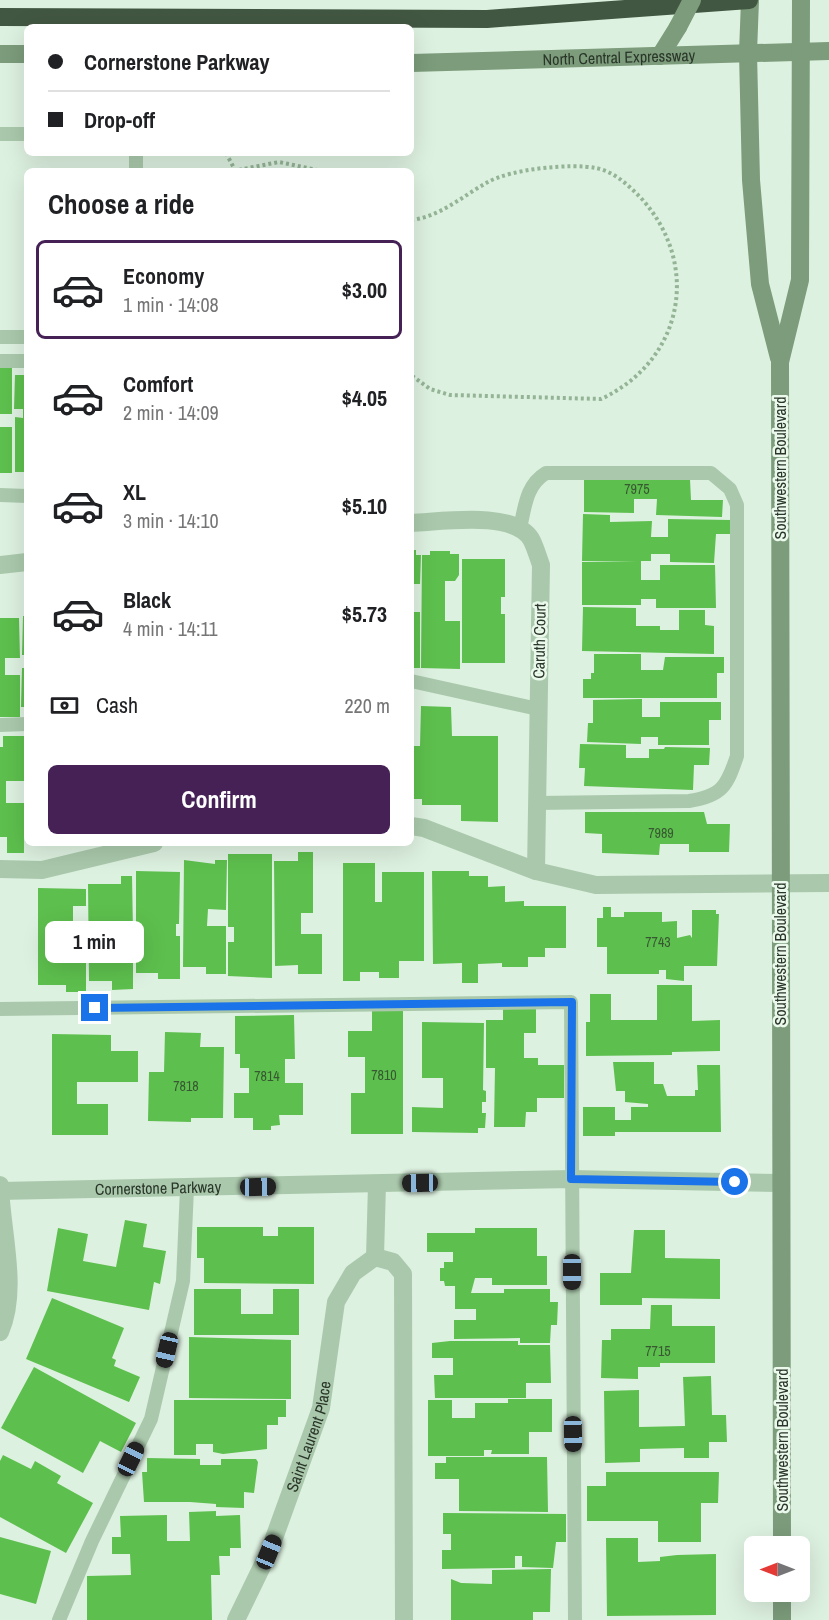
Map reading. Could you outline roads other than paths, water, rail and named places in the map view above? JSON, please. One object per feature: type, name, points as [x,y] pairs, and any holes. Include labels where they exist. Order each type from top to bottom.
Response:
[{"type":"highway","points":[[0,17],[487,19],[749,0]]},
{"type":"street","points":[[660,56],[692,0]]},
{"type":"street","name":"Southwestern Boulevard","points":[[749,0],[751,180],[760,284],[780,362]]},
{"type":"street","name":"Southwestern Boulevard","points":[[782,1536],[780,362],[800,280],[801,0]]},
{"type":"street","name":"North Central Expressway","points":[[414,63],[829,51]]},
{"type":"street","points":[[0,54],[24,54]]},
{"type":"street","points":[[414,523],[491,521],[520,528]]},
{"type":"street","name":"Caruth Court","points":[[520,528],[531,538],[541,565],[536,871]]},
{"type":"street","points":[[0,566],[24,562]]},
{"type":"street","points":[[414,826],[424,828],[536,871],[596,885],[829,883]]},
{"type":"street","points":[[0,869],[42,870],[142,846]]},
{"type":"street","name":"Cornerstone Parkway","points":[[0,1191],[571,1179],[782,1183]]},
{"type":"street","points":[[377,1184],[375,1257],[393,1262],[403,1274],[404,1620]]},
{"type":"street","points":[[0,1185],[9,1276],[0,1332]]},
{"type":"street","name":"Saint Laurent Place","points":[[236,1620],[278,1529],[321,1408],[336,1302],[353,1273],[375,1257]]},
{"type":"street","points":[[782,1602],[782,1620]]},
{"type":"lane","points":[[0,134],[24,134]]},
{"type":"lane","points":[[0,337],[24,337]]},
{"type":"lane","points":[[0,361],[24,361]]},
{"type":"lane","points":[[520,528],[529,491],[536,479],[546,473],[711,473],[730,489],[737,505],[737,756],[728,782],[710,798],[689,801],[537,803]]},
{"type":"lane","points":[[0,495],[24,496]]},
{"type":"lane","points":[[414,682],[538,709]]},
{"type":"lane","points":[[0,724],[24,724]]},
{"type":"lane","points":[[0,1009],[572,1002],[571,1179],[575,1620]]},
{"type":"lane","points":[[59,1620],[92,1540],[151,1419],[183,1281],[187,1188]]}]
